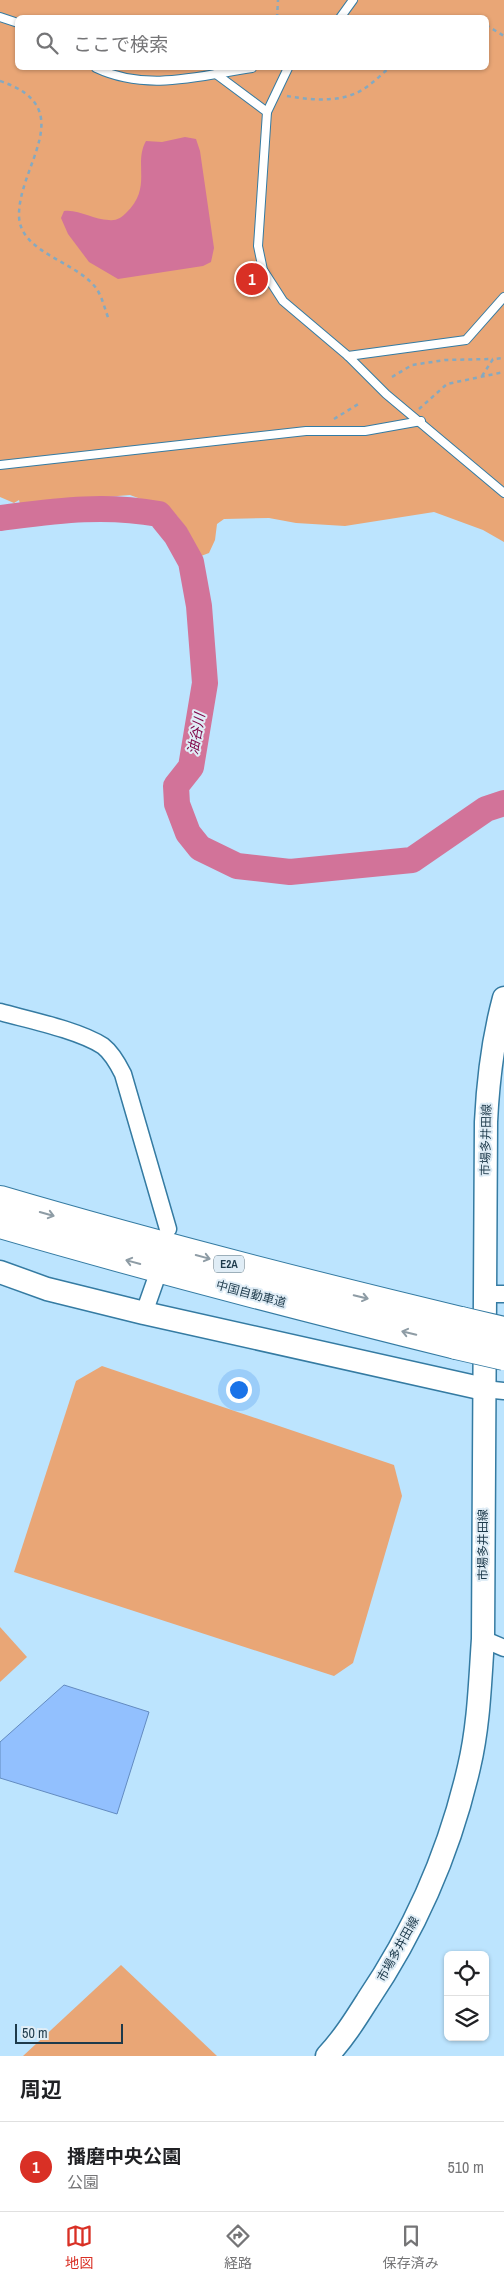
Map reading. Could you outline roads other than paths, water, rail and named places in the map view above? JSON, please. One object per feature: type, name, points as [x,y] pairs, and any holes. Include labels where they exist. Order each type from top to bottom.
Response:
[{"type":"highway","name":"中国自動車道","points":[[0,1200],[316,1287],[458,1333],[504,1356]]},
{"type":"highway","name":"中国自動車道","points":[[0,1224],[134,1263],[313,1310],[458,1333],[504,1331]]},
{"type":"main road","name":"市場多井田線","points":[[327,2056],[340,2043],[379,1984],[410,1930],[434,1878],[470,1767],[479,1705],[494,1390],[495,1294],[486,1122],[488,1078],[495,1032],[504,998]]},
{"type":"main road","points":[[0,1272],[47,1289],[144,1313],[494,1390]]},
{"type":"street","points":[[0,1012],[86,1038],[104,1047],[117,1062],[123,1074],[168,1229]]},
{"type":"street","points":[[144,1313],[156,1276]]},
{"type":"street","points":[[483,1639],[504,1648]]},
{"type":"lane","points":[[342,15],[352,0]]},
{"type":"lane","points":[[0,17],[15,22]]},
{"type":"lane","points":[[100,70],[113,76],[136,81],[162,82],[240,70]]},
{"type":"lane","points":[[287,70],[267,112],[258,246],[263,270],[283,301],[348,356],[386,394],[421,421],[453,452],[504,493]]},
{"type":"lane","points":[[216,74],[267,112]]},
{"type":"lane","points":[[348,356],[466,340],[504,297]]},
{"type":"lane","points":[[0,464],[306,431],[365,431],[421,421]]},
{"type":"waterway","name":"油谷川","points":[[0,518],[79,510],[118,509],[159,514],[176,535],[191,562],[199,606],[205,683],[191,767],[176,786],[177,804],[188,833],[200,848],[237,866],[290,872],[412,860],[486,809],[504,803]]},
{"type":"place","name":"播磨中央公園","points":[[252,279]]}]
